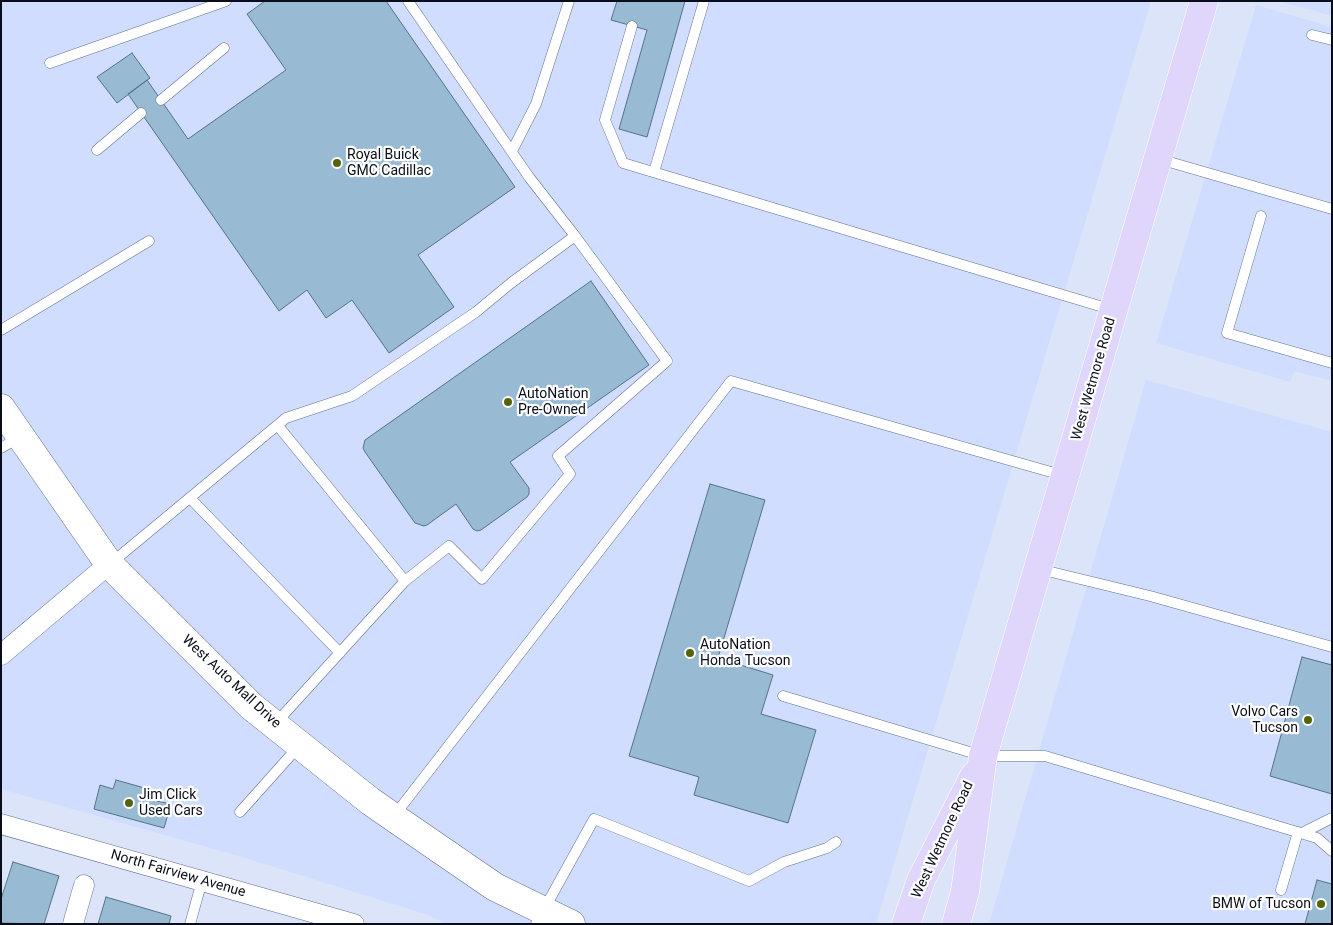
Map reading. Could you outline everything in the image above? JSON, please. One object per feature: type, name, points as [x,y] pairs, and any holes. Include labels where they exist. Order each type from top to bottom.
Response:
[{"type":"main road","name":"West Wetmore Road","points":[[956,924],[965,892],[983,756],[1204,1]]},
{"type":"main road","name":"West Wetmore Road","points":[[906,924],[921,880],[983,756]]},
{"type":"street","name":"West Auto Mall Drive","points":[[1,408],[11,442],[109,564],[251,706],[370,801],[539,917],[571,924]]},
{"type":"street","points":[[1,655],[109,564]]},
{"type":"street","name":"North Fairview Avenue","points":[[1,824],[355,923]]},
{"type":"street","points":[[73,924],[84,885]]},
{"type":"lane","points":[[50,63],[226,1]]},
{"type":"lane","points":[[275,725],[405,582],[449,546],[482,579],[570,474],[558,456],[667,361],[512,151],[408,1]]},
{"type":"lane","points":[[512,151],[536,104],[569,1]]},
{"type":"lane","points":[[654,172],[704,1]]},
{"type":"lane","points":[[632,26],[605,120],[623,163],[1114,310]]},
{"type":"lane","points":[[1312,35],[1332,40]]},
{"type":"lane","points":[[161,100],[224,48]]},
{"type":"lane","points":[[97,150],[141,113]]},
{"type":"lane","points":[[1158,159],[1332,209]]},
{"type":"lane","points":[[1261,216],[1227,333],[1332,363]]},
{"type":"lane","points":[[109,564],[286,418],[352,396],[476,312],[511,283],[575,236]]},
{"type":"lane","points":[[1,330],[149,241]]},
{"type":"lane","points":[[393,817],[731,381],[1066,476]]},
{"type":"lane","points":[[278,426],[405,582]]},
{"type":"lane","points":[[190,498],[340,653]]},
{"type":"lane","points":[[1038,568],[1150,596],[1332,647]]},
{"type":"lane","points":[[783,696],[983,756],[1045,756],[1317,838],[1332,851]]},
{"type":"lane","points":[[240,812],[300,745]]},
{"type":"lane","points":[[1281,890],[1300,833],[1332,818]]},
{"type":"lane","points":[[539,917],[594,819],[749,881],[784,862],[827,848],[836,842]]},
{"type":"lane","points":[[190,924],[202,881]]},
{"type":"shaded area","points":[[1,1],[1151,1],[876,924],[446,924],[428,915],[239,856],[1,789]]},
{"type":"shaded area","points":[[1279,1],[1332,1],[1332,16]]},
{"type":"shaded area","points":[[1256,5],[1332,27],[1332,381],[1294,371],[1290,382],[1156,343]]},
{"type":"shaded area","points":[[1146,380],[1332,432],[1332,924],[989,924]]},
{"type":"building","name":"Royal Buick GMC Cadillac","points":[[265,1],[386,1],[515,187],[418,255],[454,307],[389,353],[352,300],[326,318],[307,290],[279,311],[128,94],[147,80],[188,139],[286,70],[247,14]]},
{"type":"building","points":[[617,1],[685,1],[647,137],[619,129],[647,30],[611,20]]},
{"type":"building","points":[[132,53],[150,78],[117,103],[97,77]]},
{"type":"building","name":"AutoNation Pre-Owned","points":[[591,281],[649,365],[510,462],[529,488],[529,494],[481,530],[473,529],[456,504],[427,525],[415,523],[365,452],[363,448],[365,440]]},
{"type":"building","name":"AutoNation Honda Tucson","points":[[710,484],[765,500],[718,658],[773,675],[761,714],[816,730],[788,823],[694,795],[699,777],[629,756]]},
{"type":"building","name":"Volvo Cars Tucson","points":[[1302,657],[1332,665],[1332,794],[1270,776]]},
{"type":"building","name":"Jim Click Used Cars","points":[[116,780],[159,792],[157,801],[171,804],[164,828],[94,809],[100,785],[113,789]]},
{"type":"building","points":[[13,862],[59,876],[44,924],[1,923],[1,899]]},
{"type":"building","name":"BMW of Tucson","points":[[1317,880],[1332,884],[1332,924],[1305,924]]},
{"type":"building","points":[[106,897],[171,916],[169,924],[98,924]]},
{"type":"place","name":"Royal Buick GMC Cadillac","points":[[337,163]]},
{"type":"place","name":"AutoNation Pre-Owned","points":[[508,402]]},
{"type":"place","name":"AutoNation Honda Tucson","points":[[690,653]]},
{"type":"place","name":"Volvo Cars Tucson","points":[[1308,720]]},
{"type":"place","name":"Jim Click Used Cars","points":[[129,803]]},
{"type":"place","name":"BMW of Tucson","points":[[1321,904]]}]
